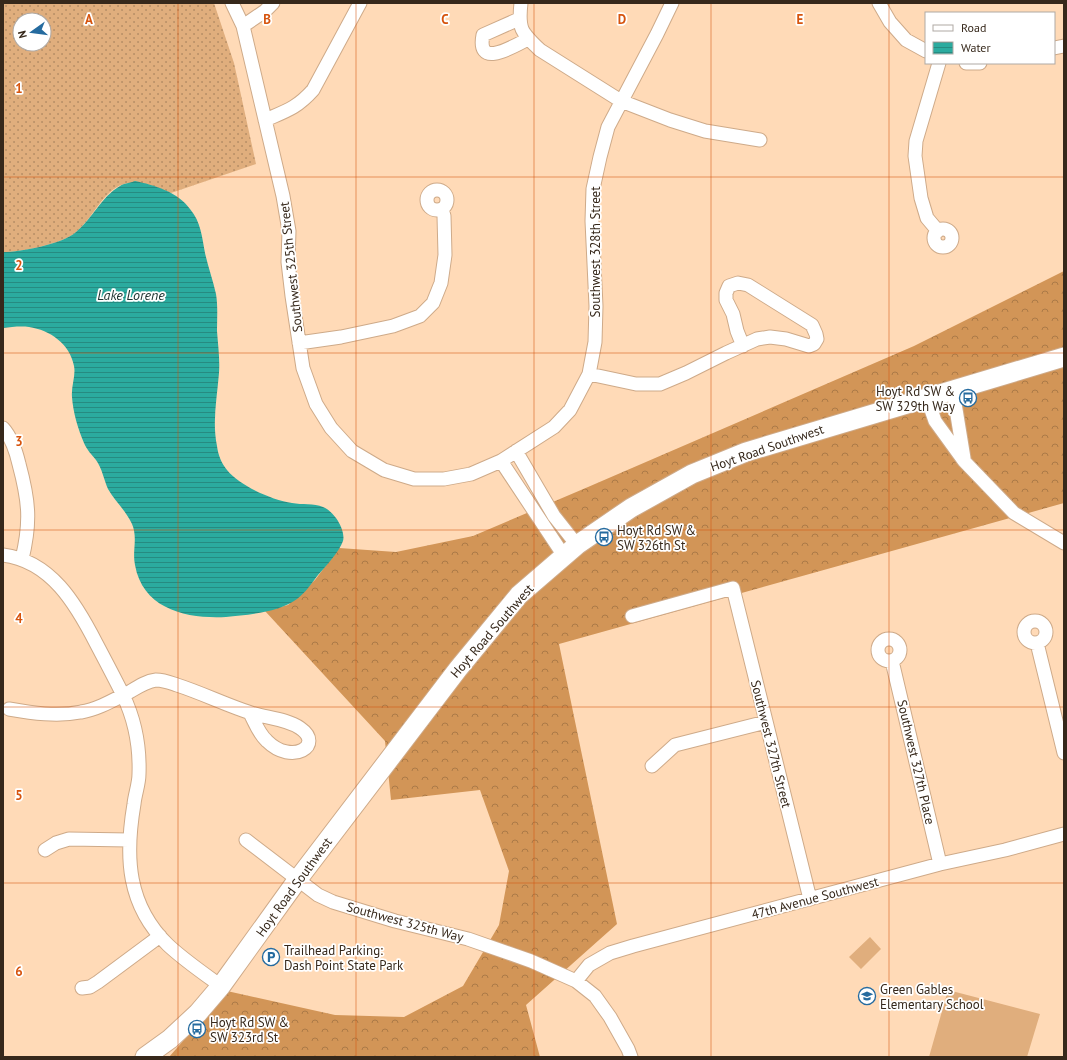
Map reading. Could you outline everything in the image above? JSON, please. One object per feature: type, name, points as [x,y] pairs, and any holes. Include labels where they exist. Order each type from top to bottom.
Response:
[{"type":"main road","name":"Hoyt Road Southwest","points":[[145,1057],[170,1039],[198,1013],[221,986],[298,879],[458,669],[519,595],[570,550],[631,508],[692,474],[746,452],[1064,357]]},
{"type":"street","name":"Southwest 325th Street","points":[[232,3],[243,26],[283,196],[289,231],[289,269],[299,343],[303,368],[316,404],[331,428],[352,451],[384,470],[414,479],[444,479],[471,474],[501,461]]},
{"type":"street","points":[[243,26],[265,11],[273,3]]},
{"type":"street","points":[[264,120],[290,110],[305,99],[312,90],[360,3]]},
{"type":"street","points":[[521,3],[523,30],[540,50],[622,101],[670,120],[705,131],[760,140]]},
{"type":"street","name":"Southwest 328th Street","points":[[501,461],[554,427],[570,410],[589,374],[595,342],[596,306],[592,221],[593,189],[600,156],[608,127],[672,3]]},
{"type":"street","points":[[879,3],[890,22],[906,40],[925,50]]},
{"type":"street","points":[[523,30],[508,50],[496,54],[483,50],[481,44],[483,35],[523,30]]},
{"type":"street","points":[[938,231],[927,218],[921,198],[915,156],[916,141],[939,64]]},
{"type":"street","points":[[299,343],[341,337],[393,326],[420,316],[433,303],[441,283],[445,255],[444,216],[442,209]]},
{"type":"street","points":[[589,374],[636,384],[660,384],[686,373],[743,346],[756,339],[770,337],[786,339],[809,346],[814,344],[817,339],[812,325],[748,285],[738,283],[729,286],[726,293],[726,300],[733,314],[737,331],[743,346]]},
{"type":"street","points":[[953,391],[964,461]]},
{"type":"street","points":[[927,398],[935,421],[964,461],[1014,513],[1064,543]]},
{"type":"street","points":[[3,428],[14,447],[27,496],[28,531],[22,559]]},
{"type":"street","points":[[516,451],[554,516],[570,550]]},
{"type":"street","points":[[501,461],[570,550]]},
{"type":"street","points":[[3,555],[22,559],[34,565],[45,572],[66,593],[86,624],[129,706],[136,729],[139,768],[129,840],[133,884],[140,904],[149,921],[160,936],[180,955],[221,986]]},
{"type":"street","name":"Southwest 327th Street","points":[[632,616],[733,588],[810,899]]},
{"type":"street","points":[[1038,643],[1064,753]]},
{"type":"street","name":"Southwest 327th Place","points":[[892,661],[940,864]]},
{"type":"street","points":[[9,709],[54,714],[72,714],[97,708],[149,682],[163,681],[178,685],[250,712]]},
{"type":"street","points":[[652,766],[675,745],[766,722]]},
{"type":"street","name":"47th Avenue Southwest","points":[[576,981],[589,965],[610,954],[633,946],[940,864],[1005,850],[1064,834]]},
{"type":"street","points":[[45,850],[56,843],[69,839],[129,840]]},
{"type":"street","name":"Southwest 325th Way","points":[[246,840],[318,895],[333,902],[396,921],[468,939],[531,961],[576,981],[595,996],[610,1017],[631,1057]]},
{"type":"street","points":[[82,988],[90,987],[98,982],[160,936]]},
{"type":"shaded area","points":[[3,3],[214,3],[234,63],[256,164],[171,193],[154,186],[137,182],[121,185],[106,196],[84,224],[70,236],[52,244],[20,251],[3,252]]},
{"type":"shaded area","points":[[870,937],[881,949],[861,969],[849,957]]},
{"type":"shaded area","points":[[948,990],[1040,1014],[1027,1057],[929,1057]]},
{"type":"green space","points":[[1064,271],[1064,503],[559,644],[617,924],[526,1005],[540,1057],[169,1057],[227,991],[335,1015],[404,1017],[463,986],[499,925],[509,871],[480,790],[391,800],[385,741],[265,611],[288,605],[315,580],[339,548],[396,552],[473,536],[914,346]]},
{"type":"water","name":"Lake Lorene","points":[[135,181],[158,187],[179,198],[185,203],[197,219],[217,299],[219,368],[215,428],[218,453],[223,465],[233,476],[248,487],[275,499],[296,504],[316,505],[327,509],[338,521],[343,532],[343,541],[339,550],[303,594],[290,603],[273,610],[226,617],[197,616],[169,609],[157,602],[147,592],[140,580],[135,565],[135,534],[132,524],[108,489],[100,467],[85,445],[78,426],[73,409],[72,389],[74,366],[72,358],[64,345],[58,339],[44,331],[26,327],[3,328],[3,252],[20,251],[52,244],[70,236],[82,226],[113,191],[123,184]]},
{"type":"place","name":"Hoyt Rd SW & SW 329th Way","points":[[968,398]]},
{"type":"place","name":"Hoyt Rd SW & SW 326th St","points":[[604,537]]},
{"type":"place","name":"Trailhead Parking: Dash Point State Park","points":[[271,957]]},
{"type":"place","name":"Green Gables Elementary School","points":[[867,996]]},
{"type":"place","name":"Hoyt Rd SW & SW 323rd St","points":[[197,1029]]}]
